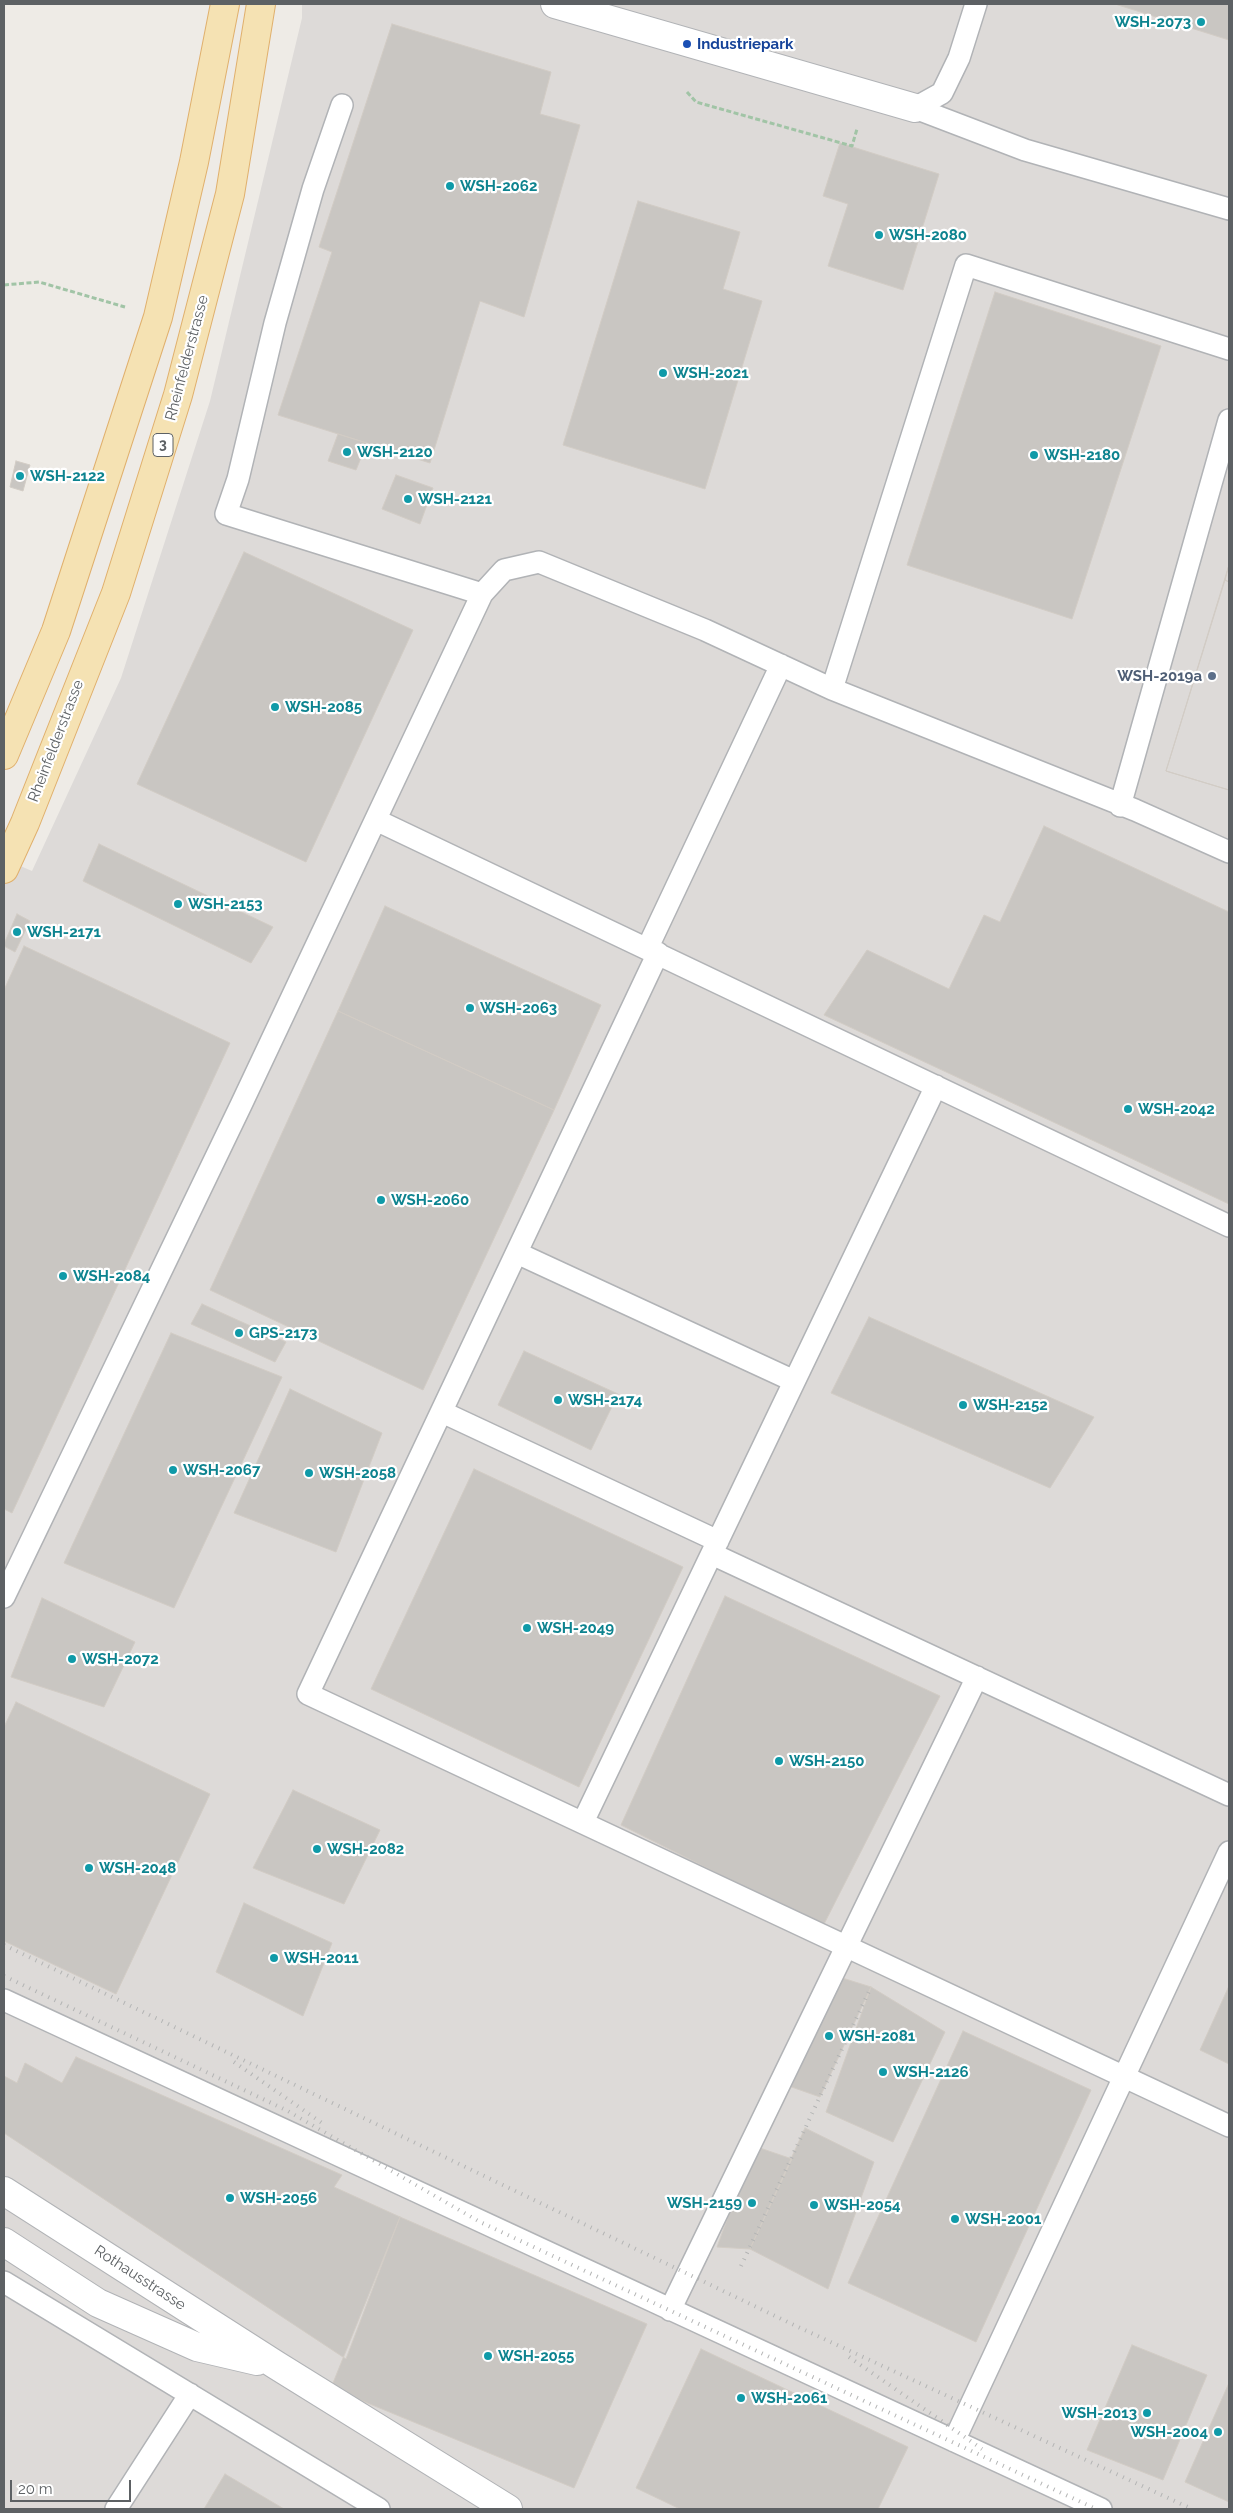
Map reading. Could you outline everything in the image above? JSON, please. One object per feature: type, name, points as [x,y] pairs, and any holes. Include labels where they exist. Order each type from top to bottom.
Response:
[{"type":"main road","points":[[4,755],[56,631],[158,317],[194,162],[224,4]]},
{"type":"main road","name":"Rheinfelderstrasse","points":[[4,869],[25,823],[116,593],[178,396],[230,194],[261,4]]},
{"type":"street","points":[[555,4],[915,108]]},
{"type":"street","name":"Rothausstrasse","points":[[4,2191],[276,2365],[508,2509]]},
{"type":"street","name":"Rothausstrasse","points":[[4,2242],[98,2303],[197,2347],[276,2365]]},
{"type":"lane","points":[[915,108],[942,93],[959,58],[976,4]]},
{"type":"lane","points":[[342,106],[314,189],[275,323],[238,478],[226,514],[482,594]]},
{"type":"lane","points":[[915,108],[1024,150],[1229,209]]},
{"type":"lane","points":[[832,689],[966,265],[1229,349]]},
{"type":"lane","points":[[1120,806],[1229,420]]},
{"type":"lane","points":[[4,1597],[237,1114],[482,594],[504,570],[538,562],[705,630],[832,689],[1229,852]]},
{"type":"lane","points":[[781,664],[516,1253],[308,1694],[847,1945],[1229,2126]]},
{"type":"lane","points":[[376,820],[1229,1226]]},
{"type":"lane","points":[[583,1822],[936,1086]]},
{"type":"lane","points":[[516,1253],[794,1381]]},
{"type":"lane","points":[[442,1412],[978,1677],[1229,1795]]},
{"type":"lane","points":[[670,2310],[978,1677]]},
{"type":"lane","points":[[954,2441],[1126,2077],[1229,1852]]},
{"type":"lane","points":[[4,2000],[1101,2509]]},
{"type":"lane","points":[[4,2282],[379,2509]]},
{"type":"lane","points":[[116,2509],[190,2394]]},
{"type":"path","points":[[687,92],[696,102],[852,146],[867,95]]},
{"type":"path","points":[[4,285],[39,282],[158,317]]},
{"type":"shaded area","points":[[302,4],[1229,4],[1229,2509],[4,2509],[4,859],[32,871],[121,678],[210,401],[302,18]]},
{"type":"building","name":"WSH-2073","points":[[1115,4],[1229,4],[1229,40]]},
{"type":"building","name":"WSH-2062","points":[[392,24],[551,72],[540,114],[580,125],[524,317],[480,301],[430,463],[278,415],[332,252],[319,247]]},
{"type":"building","name":"WSH-2080","points":[[840,143],[939,174],[903,290],[828,266],[848,204],[823,196]]},
{"type":"building","name":"WSH-2021","points":[[638,201],[740,232],[723,289],[762,301],[705,489],[563,445]]},
{"type":"building","name":"WSH-2180","points":[[995,292],[1161,346],[1072,619],[907,565]]},
{"type":"building","name":"WSH-2120","points":[[338,434],[367,443],[356,470],[328,461]]},
{"type":"building","name":"WSH-2122","points":[[16,461],[30,465],[23,491],[10,487]]},
{"type":"building","name":"WSH-2121","points":[[396,475],[433,488],[420,524],[382,509]]},
{"type":"building","name":"WSH-2085","points":[[244,552],[413,630],[306,862],[137,784]]},
{"type":"building","points":[[1229,565],[1229,582],[1225,580]]},
{"type":"building","name":"WSH-2019a","points":[[1229,565],[1229,790],[1166,771]]},
{"type":"building","name":"WSH-2019a","points":[[1225,580],[1229,582],[1229,790],[1166,771]]},
{"type":"building","name":"WSH-2042","points":[[1044,826],[1229,912],[1229,1204],[824,1015],[867,950],[949,989],[984,915],[1000,922]]},
{"type":"building","name":"WSH-2153","points":[[99,844],[273,927],[251,963],[83,881]]},
{"type":"building","name":"WSH-2063","points":[[385,906],[601,1005],[554,1110],[338,1011]]},
{"type":"building","name":"WSH-2171","points":[[17,914],[30,921],[15,952],[4,946],[4,944]]},
{"type":"building","name":"WSH-2084","points":[[24,946],[230,1043],[12,1513],[4,1509],[4,990]]},
{"type":"building","name":"WSH-2060","points":[[338,1011],[554,1110],[423,1390],[210,1290]]},
{"type":"building","name":"GPS-2173","points":[[202,1304],[286,1342],[275,1362],[191,1324]]},
{"type":"building","name":"WSH-2152","points":[[869,1317],[1094,1417],[1050,1488],[831,1393]]},
{"type":"building","name":"WSH-2067","points":[[171,1333],[282,1377],[174,1608],[64,1563]]},
{"type":"building","name":"WSH-2174","points":[[524,1351],[618,1394],[591,1450],[498,1405]]},
{"type":"building","name":"WSH-2058","points":[[290,1389],[382,1433],[336,1552],[234,1513]]},
{"type":"building","name":"WSH-2049","points":[[474,1469],[683,1567],[579,1787],[371,1689]]},
{"type":"building","name":"WSH-2150","points":[[725,1596],[940,1696],[823,1926],[621,1825]]},
{"type":"building","name":"WSH-2072","points":[[42,1598],[135,1642],[104,1707],[11,1677]]},
{"type":"building","name":"WSH-2048","points":[[16,1702],[210,1794],[116,1994],[4,1941],[4,1727]]},
{"type":"building","name":"WSH-2082","points":[[293,1790],[380,1830],[344,1904],[253,1868]]},
{"type":"building","name":"WSH-2011","points":[[244,1903],[332,1943],[303,2016],[216,1972]]},
{"type":"building","name":"WSH-2081","points":[[839,1977],[871,1987],[820,2097],[786,2085]]},
{"type":"building","points":[[1229,1986],[1229,2064],[1200,2050]]},
{"type":"building","name":"WSH-2126","points":[[871,1987],[945,2032],[893,2142],[826,2112]]},
{"type":"building","name":"WSH-2001","points":[[963,2031],[1091,2090],[976,2342],[848,2283]]},
{"type":"building","name":"WSH-2056","points":[[76,2057],[342,2175],[334,2187],[400,2217],[346,2359],[4,2133],[4,2076],[17,2083],[25,2063],[62,2083]]},
{"type":"building","name":"WSH-2054","points":[[805,2128],[874,2162],[828,2289],[750,2249]]},
{"type":"building","name":"WSH-2159","points":[[754,2146],[792,2159],[750,2249],[717,2247]]},
{"type":"building","name":"WSH-2055","points":[[400,2217],[647,2324],[574,2488],[331,2388]]},
{"type":"building","name":"WSH-2013","points":[[1132,2345],[1207,2375],[1163,2480],[1087,2450]]},
{"type":"building","name":"WSH-2061","points":[[701,2349],[908,2447],[878,2509],[680,2509],[636,2488]]},
{"type":"building","name":"WSH-2004","points":[[1229,2383],[1229,2502],[1185,2482]]},
{"type":"building","points":[[225,2474],[284,2509],[204,2509]]},
{"type":"railway","points":[[4,1945],[796,2326],[1192,2509]]},
{"type":"railway","points":[[4,1976],[286,2110],[480,2222],[1096,2509]]},
{"type":"railway","points":[[741,2266],[871,1987]]},
{"type":"railway","points":[[234,2062],[322,2123]]},
{"type":"railway","points":[[849,2357],[982,2449]]},
{"type":"place","name":"WSH-2073","points":[[1201,22]]},
{"type":"place","name":"Industriepark","points":[[687,44]]},
{"type":"place","name":"WSH-2062","points":[[450,186]]},
{"type":"place","name":"WSH-2080","points":[[879,235]]},
{"type":"place","name":"WSH-2021","points":[[663,373]]},
{"type":"place","name":"WSH-2120","points":[[347,452]]},
{"type":"place","name":"WSH-2180","points":[[1034,455]]},
{"type":"place","name":"WSH-2122","points":[[20,476]]},
{"type":"place","name":"WSH-2121","points":[[408,499]]},
{"type":"place","name":"WSH-2019a","points":[[1212,676]]},
{"type":"place","name":"WSH-2085","points":[[275,707]]},
{"type":"place","name":"WSH-2153","points":[[178,904]]},
{"type":"place","name":"WSH-2171","points":[[17,932]]},
{"type":"place","name":"WSH-2063","points":[[470,1008]]},
{"type":"place","name":"WSH-2042","points":[[1128,1109]]},
{"type":"place","name":"WSH-2060","points":[[381,1200]]},
{"type":"place","name":"WSH-2084","points":[[63,1276]]},
{"type":"place","name":"GPS-2173","points":[[239,1333]]},
{"type":"place","name":"WSH-2174","points":[[558,1400]]},
{"type":"place","name":"WSH-2152","points":[[963,1405]]},
{"type":"place","name":"WSH-2067","points":[[173,1470]]},
{"type":"place","name":"WSH-2058","points":[[309,1473]]},
{"type":"place","name":"WSH-2049","points":[[527,1628]]},
{"type":"place","name":"WSH-2072","points":[[72,1659]]},
{"type":"place","name":"WSH-2150","points":[[779,1761]]},
{"type":"place","name":"WSH-2082","points":[[317,1849]]},
{"type":"place","name":"WSH-2048","points":[[89,1868]]},
{"type":"place","name":"WSH-2011","points":[[274,1958]]},
{"type":"place","name":"WSH-2081","points":[[829,2036]]},
{"type":"place","name":"WSH-2126","points":[[883,2072]]},
{"type":"place","name":"WSH-2056","points":[[230,2198]]},
{"type":"place","name":"WSH-2159","points":[[752,2203]]},
{"type":"place","name":"WSH-2054","points":[[814,2205]]},
{"type":"place","name":"WSH-2001","points":[[955,2219]]},
{"type":"place","name":"WSH-2055","points":[[488,2356]]},
{"type":"place","name":"WSH-2061","points":[[741,2398]]},
{"type":"place","name":"WSH-2013","points":[[1147,2413]]},
{"type":"place","name":"WSH-2004","points":[[1218,2432]]}]
